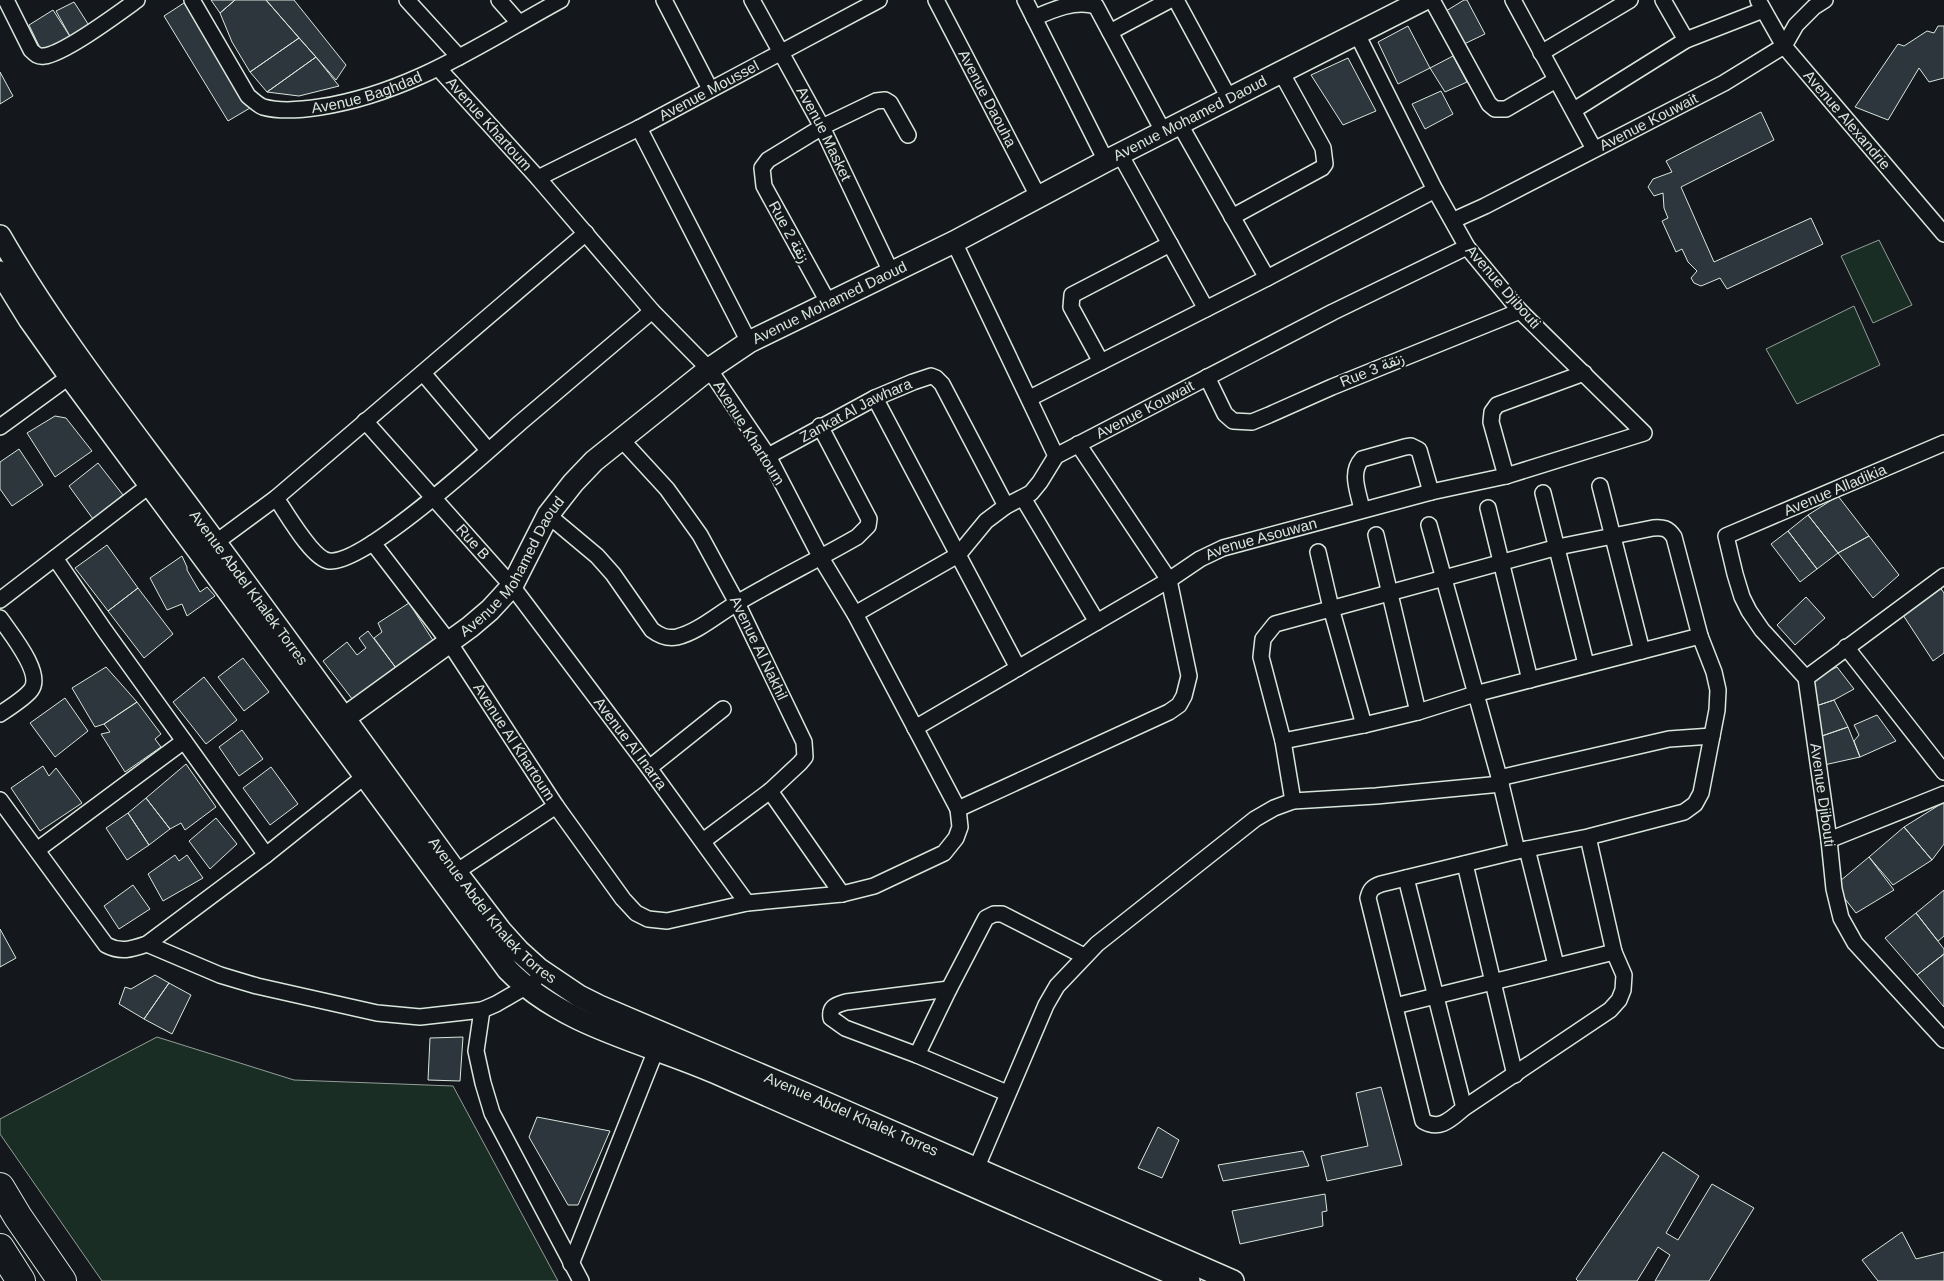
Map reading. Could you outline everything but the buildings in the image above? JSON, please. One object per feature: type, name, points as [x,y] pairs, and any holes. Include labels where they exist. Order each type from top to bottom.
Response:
[{"type":"highway","points":[[0,1187],[18,1218],[62,1281]]},
{"type":"highway","points":[[0,1248],[21,1281]]},
{"type":"main road","name":"Avenue Mohamed Daoud","points":[[337,724],[490,610],[512,586],[548,516],[573,482],[594,460],[708,369],[749,342],[954,242],[1171,127],[1423,0]]},
{"type":"main road","name":"Avenue Abdel Khalek Torres","points":[[0,236],[77,372],[150,485],[337,724],[501,931],[519,951],[546,974],[598,1006],[973,1176],[1189,1281]]},
{"type":"main road","name":"Avenue Abdel Khalek Torres","points":[[0,272],[29,319],[77,372],[215,543],[337,724],[365,776],[508,970],[527,988],[550,1005],[570,1016],[1233,1281]]},
{"type":"street","points":[[6,0],[31,50],[36,55],[42,56],[51,54],[88,33],[137,0]]},
{"type":"street","name":"Avenue Baghdad","points":[[192,0],[248,96],[261,107],[282,110],[306,109],[360,99],[386,91],[440,68],[561,0]]},
{"type":"street","points":[[407,0],[459,57]]},
{"type":"street","points":[[499,0],[519,23]]},
{"type":"street","points":[[664,0],[710,89]]},
{"type":"street","name":"Avenue Masket","points":[[752,0],[822,127],[891,272]]},
{"type":"street","name":"Avenue Moussel","points":[[538,178],[639,128],[710,89],[782,53],[850,7],[879,0]]},
{"type":"street","name":"Avenue Daouha","points":[[936,0],[1038,196]]},
{"type":"street","points":[[1025,0],[1113,157],[1170,244],[1206,309]]},
{"type":"street","points":[[1110,32],[1170,0]]},
{"type":"street","points":[[1176,0],[1229,98]]},
{"type":"street","points":[[1432,0],[1489,104],[1495,109],[1506,109],[1556,80]]},
{"type":"street","points":[[1513,0],[1594,149]]},
{"type":"street","points":[[1541,53],[1630,0]]},
{"type":"street","points":[[1663,0],[1686,40]]},
{"type":"street","name":"Avenue Kouwait","points":[[1454,220],[1724,83],[1784,46],[1796,26],[1814,7],[1825,0]]},
{"type":"street","points":[[1034,18],[1070,2],[1088,1],[1096,6],[1110,32],[1171,127],[1232,217],[1267,278]]},
{"type":"street","points":[[1574,110],[1686,40],[1761,5]]},
{"type":"street","name":"Avenue Alexandrie","points":[[1761,5],[1784,46],[1944,234]]},
{"type":"street","name":"Avenue Djibouti","points":[[1357,34],[1435,190],[1454,220],[1467,247],[1520,310],[1644,433]]},
{"type":"street","name":"Avenue Khartoum","points":[[440,68],[586,233],[652,311],[708,369],[768,456],[821,558],[855,614],[958,809],[960,827],[956,838],[944,853],[874,886],[842,894]]},
{"type":"street","points":[[1232,217],[1322,168],[1325,164],[1323,148],[1281,72]]},
{"type":"street","points":[[822,127],[876,101],[885,100],[890,103],[908,135]]},
{"type":"street","name":"Rue 2 زنقة","points":[[822,127],[768,160],[762,168],[764,186],[828,302]]},
{"type":"street","points":[[639,128],[749,342]]},
{"type":"street","points":[[1030,398],[1267,278],[1435,190]]},
{"type":"street","points":[[215,543],[276,498],[586,233]]},
{"type":"street","points":[[954,242],[1056,456]]},
{"type":"street","points":[[1100,362],[1071,307],[1072,295],[1170,244]]},
{"type":"street","name":"Avenue Kouwait","points":[[855,614],[958,555],[986,521],[1006,506],[1031,493],[1056,456],[1333,312],[1467,247]]},
{"type":"street","name":"Rue 3 زنقة","points":[[1207,377],[1225,414],[1233,421],[1241,422],[1261,418],[1520,310]]},
{"type":"street","points":[[276,498],[315,553],[327,561],[340,560],[350,556],[373,542],[434,498],[652,311]]},
{"type":"street","points":[[0,427],[77,372]]},
{"type":"street","points":[[423,373],[488,450]]},
{"type":"street","points":[[1506,476],[1491,422],[1492,412],[1497,405],[1584,373]]},
{"type":"street","name":"Zankat Al Jawhara","points":[[768,456],[820,426],[875,398],[926,377],[936,378],[942,384],[1006,506]]},
{"type":"street","points":[[875,398],[1018,668]]},
{"type":"street","name":"Rue B","points":[[365,421],[512,586]]},
{"type":"street","points":[[548,516],[597,556],[613,574],[652,630],[669,638],[679,637],[703,625],[737,603],[821,558],[863,532],[868,526],[869,519],[820,426]]},
{"type":"street","name":"Avenue Asouwan","points":[[915,728],[1169,580],[1200,559],[1223,548],[1431,492],[1506,476],[1644,433]]},
{"type":"street","name":"Avenue Al Nakhil","points":[[620,439],[668,489],[700,535],[737,603],[804,742],[805,757],[770,792],[702,841]]},
{"type":"street","name":"Avenue Alladikia","points":[[1806,678],[1762,630],[1749,612],[1737,582],[1726,536],[1944,443]]},
{"type":"street","points":[[958,809],[1169,712],[1179,705],[1184,696],[1189,676],[1169,580],[1078,444]]},
{"type":"street","points":[[1362,510],[1354,472],[1357,464],[1362,459],[1404,448],[1412,446],[1419,450],[1431,492]]},
{"type":"street","points":[[0,600],[150,485]]},
{"type":"street","points":[[1600,486],[1642,651]]},
{"type":"street","points":[[1543,493],[1586,664]]},
{"type":"street","points":[[1023,498],[1097,622]]},
{"type":"street","points":[[1488,508],[1530,680]]},
{"type":"street","points":[[1429,525],[1500,781],[1556,965]]},
{"type":"street","points":[[1293,801],[1283,740],[1261,657],[1263,639],[1275,624],[1558,547],[1664,527],[1674,537],[1700,636],[1714,672],[1718,690],[1717,710],[1701,793],[1695,804],[1684,812],[1588,837],[1522,850],[1372,888],[1368,898],[1423,1121],[1429,1124],[1446,1123],[1464,1108],[1516,1075],[1610,1010],[1619,1000],[1623,990],[1624,975],[1614,952],[1588,837]]},
{"type":"street","points":[[1376,536],[1418,712]]},
{"type":"street","name":"Avenue Al Khartoum","points":[[373,542],[449,642],[556,806],[636,913],[667,922],[747,903]]},
{"type":"street","points":[[1318,552],[1331,608],[1364,725]]},
{"type":"street","points":[[55,558],[266,855]]},
{"type":"street","points":[[1806,678],[1944,576]]},
{"type":"street","name":"Avenue Al Inarra","points":[[512,586],[649,768],[747,903]]},
{"type":"street","points":[[0,618],[30,663],[34,676],[31,690],[0,714]]},
{"type":"street","points":[[1283,740],[1364,725],[1418,712],[1475,694],[1586,664],[1700,636]]},
{"type":"street","points":[[1846,647],[1944,772]]},
{"type":"street","name":"Avenue Djibouti","points":[[1806,678],[1834,889],[1840,918],[1855,943],[1944,1040]]},
{"type":"street","points":[[649,768],[723,709]]},
{"type":"street","points":[[973,1176],[1007,1093],[1046,1005],[1057,986],[1097,944],[1255,819],[1274,808],[1293,801],[1376,796],[1500,781],[1669,739],[1712,736]]},
{"type":"street","points":[[37,850],[184,740]]},
{"type":"street","points":[[0,800],[106,945],[118,950],[128,950],[147,944],[266,855],[365,776]]},
{"type":"street","points":[[747,903],[842,894],[770,792]]},
{"type":"street","points":[[1829,840],[1944,794]]},
{"type":"street","points":[[456,872],[556,806]]},
{"type":"street","points":[[1465,864],[1516,1075]]},
{"type":"street","points":[[1406,878],[1434,996],[1464,1108]]},
{"type":"street","points":[[917,1055],[986,918],[994,914],[1002,914],[1084,956]]},
{"type":"street","points":[[147,944],[220,975],[257,986],[377,1013],[420,1017],[482,1010],[527,988],[546,974]]},
{"type":"street","points":[[1394,1006],[1614,952]]},
{"type":"street","points":[[949,989],[846,1002],[833,1006],[830,1011],[831,1018],[845,1028],[917,1055],[1007,1093]]},
{"type":"street","points":[[482,1010],[476,1051],[492,1113],[581,1281]]},
{"type":"street","points":[[572,1264],[656,1050]]},
{"type":"green space","points":[[1879,240],[1912,305],[1873,323],[1841,256]]},
{"type":"green space","points":[[1854,306],[1880,365],[1797,404],[1766,349]]},
{"type":"green space","points":[[157,1037],[294,1080],[453,1086],[558,1281],[102,1281],[0,1134],[0,1119]]}]
